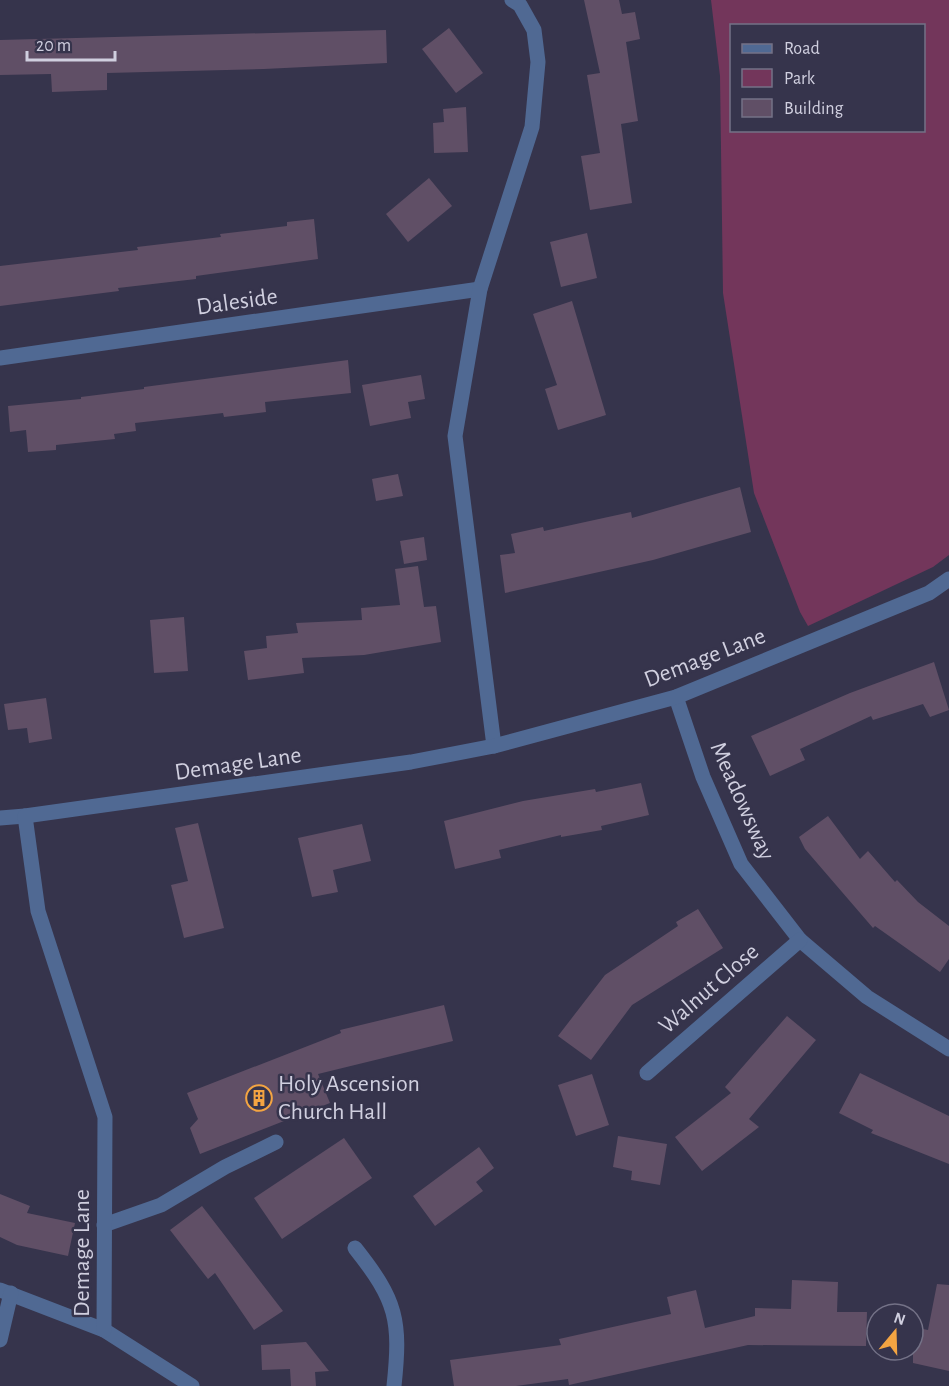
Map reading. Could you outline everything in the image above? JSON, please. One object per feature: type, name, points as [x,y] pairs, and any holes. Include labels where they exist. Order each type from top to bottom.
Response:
[{"type":"street","points":[[494,746],[455,435],[480,289],[533,116],[538,62],[534,30],[520,5],[512,0]]},
{"type":"street","name":"Daleside","points":[[0,358],[480,289]]},
{"type":"street","name":"Demage Lane","points":[[104,1330],[105,1117],[38,911],[25,816],[411,762],[494,746],[676,697],[929,593],[949,579]]},
{"type":"street","name":"Meadowsway","points":[[676,697],[703,777],[741,864],[800,940],[867,997],[949,1049]]},
{"type":"street","points":[[0,818],[25,816]]},
{"type":"street","name":"Walnut Close","points":[[647,1073],[800,940]]},
{"type":"street","points":[[104,1225],[161,1205],[225,1167],[276,1142]]},
{"type":"street","points":[[355,1248],[376,1275],[393,1309],[398,1344],[394,1386]]},
{"type":"street","points":[[0,1340],[6,1292],[104,1330],[192,1386]]},
{"type":"green space","points":[[711,0],[949,0],[949,555],[933,567],[808,626],[800,612],[754,493],[723,293],[720,76]]},
{"type":"building","points":[[584,0],[619,0],[622,14],[635,12],[640,39],[626,42],[638,121],[621,124],[632,203],[590,210],[581,156],[600,153],[587,75],[600,73]]},
{"type":"building","points":[[449,28],[483,73],[456,93],[422,49]]},
{"type":"building","points":[[386,30],[387,63],[107,73],[107,90],[52,92],[51,74],[0,75],[0,40]]},
{"type":"building","points":[[466,107],[468,152],[434,153],[433,123],[444,122],[443,109]]},
{"type":"building","points":[[429,178],[452,206],[408,242],[386,214]]},
{"type":"building","points":[[314,219],[318,259],[196,276],[196,279],[118,288],[119,291],[0,306],[0,266],[138,250],[137,247],[221,237],[220,234],[287,226],[287,222]]},
{"type":"building","points":[[587,233],[597,278],[561,287],[550,242]]},
{"type":"building","points":[[572,301],[606,415],[558,430],[545,389],[557,385],[533,314]]},
{"type":"building","points":[[348,360],[351,393],[265,402],[266,412],[224,417],[223,413],[135,423],[136,431],[114,434],[115,439],[56,445],[56,450],[28,452],[26,430],[10,432],[8,406],[81,399],[81,397],[144,389],[144,387]]},
{"type":"building","points":[[421,375],[425,399],[408,402],[411,418],[370,426],[362,385]]},
{"type":"building","points":[[398,474],[403,496],[376,501],[372,479]]},
{"type":"building","points":[[740,487],[751,532],[653,560],[505,593],[500,555],[515,553],[511,534],[543,527],[544,531],[631,512],[632,518]]},
{"type":"building","points":[[424,537],[427,560],[404,564],[400,541]]},
{"type":"building","points":[[418,566],[424,607],[436,606],[441,642],[364,655],[302,658],[304,673],[248,680],[244,651],[267,648],[266,636],[298,633],[296,623],[362,620],[361,608],[400,605],[395,569]]},
{"type":"building","points":[[184,617],[188,671],[154,673],[150,620]]},
{"type":"building","points":[[934,662],[949,710],[930,717],[923,704],[873,720],[871,716],[800,749],[805,760],[770,776],[751,736],[850,693]]},
{"type":"building","points":[[46,698],[52,739],[29,743],[27,728],[8,730],[4,704]]},
{"type":"building","points":[[641,783],[649,815],[601,826],[602,830],[561,837],[561,835],[499,850],[501,858],[455,869],[444,821],[523,801],[595,789],[596,792]]},
{"type":"building","points":[[828,816],[860,859],[868,851],[895,882],[897,880],[918,902],[949,926],[949,959],[940,972],[875,926],[873,928],[805,849],[799,837]]},
{"type":"building","points":[[198,823],[224,928],[184,938],[171,885],[188,881],[175,828]]},
{"type":"building","points":[[362,824],[371,861],[333,870],[338,892],[312,897],[298,838]]},
{"type":"building","points":[[698,909],[723,948],[632,1005],[591,1060],[558,1036],[605,975],[678,926],[676,922]]},
{"type":"building","name":"Holy Ascension Church Hall","points":[[444,1005],[453,1041],[318,1074],[330,1103],[200,1154],[190,1128],[198,1119],[187,1093],[341,1033],[340,1030]]},
{"type":"building","points":[[787,1016],[816,1040],[749,1119],[759,1127],[702,1171],[675,1137],[731,1093],[725,1087]]},
{"type":"building","points":[[860,1073],[949,1116],[949,1164],[871,1133],[873,1130],[839,1113]]},
{"type":"building","points":[[592,1074],[609,1125],[576,1136],[558,1085]]},
{"type":"building","points":[[618,1136],[667,1144],[660,1185],[631,1180],[632,1171],[613,1167]]},
{"type":"building","points":[[344,1138],[372,1178],[282,1239],[254,1198]]},
{"type":"building","points":[[479,1147],[494,1168],[476,1182],[483,1191],[435,1226],[413,1196]]},
{"type":"building","points":[[0,1194],[30,1206],[27,1213],[75,1223],[68,1256],[17,1245],[0,1237]]},
{"type":"building","points":[[202,1206],[283,1311],[254,1330],[215,1273],[208,1279],[170,1230]]},
{"type":"building","points":[[792,1280],[838,1282],[837,1312],[865,1312],[865,1346],[748,1345],[569,1385],[568,1379],[516,1386],[454,1386],[450,1360],[561,1345],[559,1339],[671,1314],[667,1297],[696,1290],[705,1328],[755,1316],[755,1308],[791,1309]]},
{"type":"building","points":[[937,1284],[949,1285],[949,1371],[913,1363],[925,1362],[925,1329],[928,1330]]},
{"type":"building","points":[[306,1342],[329,1371],[315,1372],[316,1386],[291,1386],[290,1369],[262,1370],[261,1345]]},
{"type":"place","name":"Holy Ascension Church Hall","points":[[259,1098]]}]
